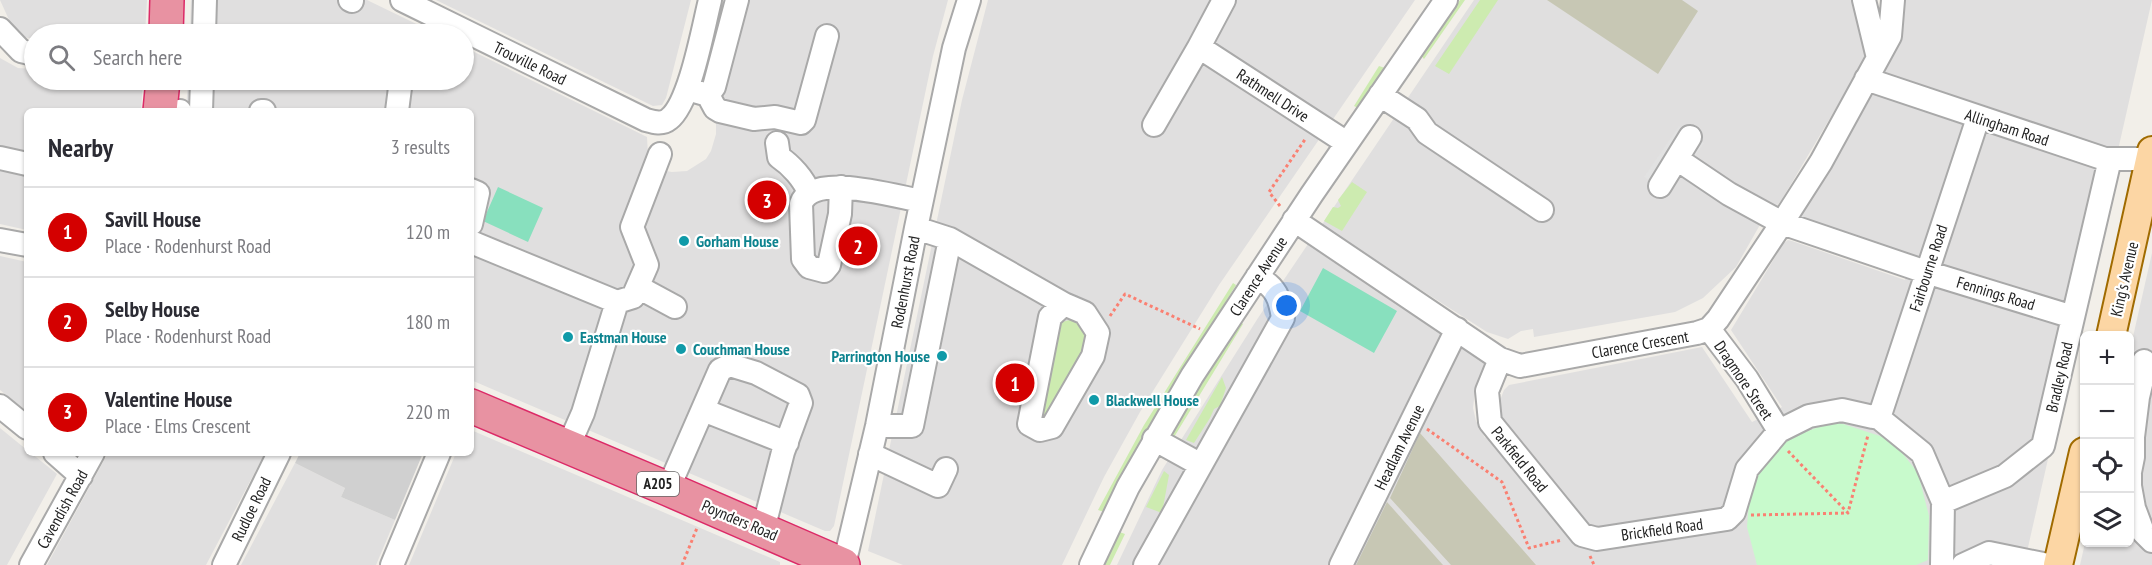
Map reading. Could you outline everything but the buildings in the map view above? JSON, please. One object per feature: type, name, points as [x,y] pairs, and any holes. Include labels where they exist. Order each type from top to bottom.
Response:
[{"type":"highway","points":[[166,24],[167,0]]},
{"type":"highway","points":[[160,108],[162,90]]},
{"type":"highway","name":"Poynders Road","points":[[474,407],[843,565]]},
{"type":"main road","name":"King's Avenue","points":[[2112,331],[2146,203],[2151,155]]},
{"type":"main road","points":[[2058,565],[2080,473]]},
{"type":"street","points":[[204,24],[205,0]]},
{"type":"street","name":"Trouville Road","points":[[402,0],[451,24]]},
{"type":"street","points":[[697,92],[710,0]]},
{"type":"street","points":[[697,92],[714,87],[737,0]]},
{"type":"street","name":"Rodenhurst Road","points":[[843,565],[877,426],[954,48],[969,0]]},
{"type":"street","points":[[1154,125],[1224,0]]},
{"type":"street","name":"Clarence Avenue","points":[[1091,565],[1154,439],[1257,277],[1287,213],[1347,143],[1446,0]]},
{"type":"street","points":[[1864,0],[1878,58]]},
{"type":"street","name":"Clarence Crescent","points":[[1287,213],[1500,359],[1520,366],[1697,333],[1709,328],[1718,319],[1821,162],[1890,36],[1893,0]]},
{"type":"street","points":[[0,29],[24,52]]},
{"type":"street","name":"Trouville Road","points":[[474,35],[646,120],[659,123],[669,119],[697,92]]},
{"type":"street","points":[[697,92],[720,111],[754,119],[775,117],[801,123],[804,120],[827,36]]},
{"type":"street","name":"Rathmell Drive","points":[[1198,47],[1347,143]]},
{"type":"street","name":"Allingham Road","points":[[1866,79],[2105,159],[2151,155]]},
{"type":"street","points":[[201,108],[202,90]]},
{"type":"street","points":[[397,108],[400,90]]},
{"type":"street","points":[[1380,95],[1417,118],[1427,133],[1542,210]]},
{"type":"street","name":"Fairbourne Road","points":[[1876,417],[1978,118]]},
{"type":"street","points":[[1660,186],[1690,136]]},
{"type":"street","points":[[777,143],[779,157],[789,164],[807,186],[809,193]]},
{"type":"street","points":[[474,243],[617,302],[633,297],[647,265],[632,227],[660,153]]},
{"type":"street","points":[[0,159],[24,163]]},
{"type":"street","name":"Fennings Road","points":[[1677,159],[1729,194],[1782,223],[1926,272],[2073,317]]},
{"type":"street","name":"Bradley Road","points":[[1942,502],[2005,477],[2043,446],[2110,159]]},
{"type":"street","points":[[841,187],[840,214],[829,265],[824,271],[809,267],[803,259],[801,204],[809,193],[824,188],[841,187],[921,201]]},
{"type":"street","points":[[474,191],[478,193],[474,211]]},
{"type":"street","points":[[916,228],[950,238],[1064,304],[1085,313],[1098,333],[1093,356],[1052,427],[1040,430],[1029,424],[1050,317],[1064,304]]},
{"type":"street","points":[[877,426],[912,426],[950,238]]},
{"type":"street","points":[[0,240],[24,244]]},
{"type":"street","points":[[1145,565],[1283,318],[1280,298],[1267,282],[1257,277]]},
{"type":"street","points":[[638,287],[675,307]]},
{"type":"street","points":[[568,447],[583,413],[617,302]]},
{"type":"street","name":"Dragmore Street","points":[[1709,328],[1747,379],[1777,434]]},
{"type":"street","name":"Headlam Avenue","points":[[1341,565],[1457,329]]},
{"type":"street","name":"Parkfield Road","points":[[1500,359],[1487,391],[1490,422],[1589,537]]},
{"type":"street","points":[[2142,360],[2145,367],[2133,436],[2143,459],[2130,479],[2134,508],[2144,532],[2152,541]]},
{"type":"street","points":[[668,489],[720,370],[730,365],[756,373],[798,395],[801,403],[783,452],[763,530]]},
{"type":"street","points":[[0,406],[24,426]]},
{"type":"street","points":[[703,410],[787,443]]},
{"type":"street","points":[[1729,518],[1734,512],[1747,469],[1777,434],[1809,416],[1842,410],[1876,417],[1922,453],[1942,502],[1942,565]]},
{"type":"street","points":[[1154,439],[1201,465]]},
{"type":"street","points":[[870,453],[938,486],[946,469]]},
{"type":"street","points":[[58,456],[81,476]]},
{"type":"street","name":"Cavendish Road","points":[[31,565],[91,456]]},
{"type":"street","name":"Rudloe Road","points":[[224,565],[278,456]]},
{"type":"street","points":[[392,565],[438,456]]},
{"type":"street","name":"Brickfield Road","points":[[1589,537],[1729,518]]},
{"type":"street","points":[[1963,565],[1989,553],[2048,565]]},
{"type":"path","points":[[1287,213],[1269,192],[1311,131]]},
{"type":"path","points":[[1098,333],[1125,294],[1217,338]]},
{"type":"path","points":[[1848,513],[1876,417]]},
{"type":"path","points":[[1412,421],[1427,428],[1502,482],[1529,548],[1589,537]]},
{"type":"path","points":[[1777,434],[1848,513]]},
{"type":"path","points":[[682,565],[706,506]]},
{"type":"path","points":[[1729,518],[1848,513]]},
{"type":"shaded area","points":[[0,0],[147,0],[146,24],[24,24],[24,37],[10,22]]},
{"type":"shaded area","points":[[191,0],[367,0],[416,24],[190,24]]},
{"type":"shaded area","points":[[436,0],[691,0],[666,98],[662,105],[653,106]]},
{"type":"shaded area","points":[[724,0],[948,0],[933,56],[834,526],[830,531],[825,531],[474,381],[474,108],[186,108],[187,90],[474,90],[474,52],[647,137],[648,155],[660,170],[672,172],[687,171],[706,159],[711,151],[716,134],[716,119],[699,103]]},
{"type":"shaded area","points":[[988,0],[1415,0],[1219,285],[1140,412],[1104,477],[1062,565],[903,565],[868,551],[962,100]]},
{"type":"shaded area","points":[[1474,0],[1854,0],[1864,36],[1865,59],[1781,201],[1761,223],[1736,267],[1703,298],[1675,312],[1534,337],[1533,329],[1521,331],[1508,339],[1487,332],[1321,226]]},
{"type":"shaded area","points":[[1547,0],[1682,0],[1698,11],[1658,74]]},
{"type":"shaded area","points":[[1903,0],[2152,0],[2024,565],[1117,565],[1162,470],[1258,318],[1308,244],[1485,359],[1475,391],[1473,408],[1476,421],[1485,438],[1502,417],[1499,403],[1504,390],[1509,385],[1702,347],[1752,422],[1782,407],[1731,330],[1783,244],[1788,240],[1792,241],[1905,280],[1909,261],[1794,218]]},
{"type":"shaded area","points":[[0,58],[18,68],[24,68],[24,90],[142,90],[141,108],[24,108],[24,229],[0,224]]},
{"type":"shaded area","points":[[1679,126],[1704,143],[1669,194],[1644,177]]},
{"type":"shaded area","points":[[2152,253],[2152,565],[2080,565],[2084,547],[2134,547],[2134,332]]},
{"type":"shaded area","points":[[0,256],[24,261],[24,409],[0,390]]},
{"type":"shaded area","points":[[0,428],[24,448],[24,456],[35,456],[57,474],[7,565],[0,565]]},
{"type":"shaded area","points":[[474,431],[780,562],[780,565],[409,565],[455,456],[474,456]]},
{"type":"shaded area","points":[[1420,433],[1536,565],[1451,565],[1390,498]]},
{"type":"shaded area","points":[[106,456],[263,456],[206,565],[47,565]]},
{"type":"shaded area","points":[[298,456],[422,456],[395,520],[341,497],[345,488],[295,463]]},
{"type":"shaded area","points":[[295,463],[345,488],[341,497],[395,520],[376,565],[241,565]]},
{"type":"shaded area","points":[[1387,502],[1443,565],[1356,565]]},
{"type":"green space","points":[[1460,0],[1465,0],[1424,59],[1420,54]]},
{"type":"green space","points":[[1480,0],[1498,0],[1449,74],[1435,66]]},
{"type":"green space","points":[[1379,66],[1385,68],[1358,108],[1354,106]]},
{"type":"green space","points":[[1352,182],[1367,192],[1342,231],[1324,221],[1333,207],[1341,206],[1338,200]]},
{"type":"green space","points":[[498,187],[543,208],[528,242],[483,221]]},
{"type":"green space","points":[[1323,268],[1397,311],[1374,353],[1300,311]]},
{"type":"green space","points":[[1233,283],[1236,285],[1141,439],[1104,512],[1098,510],[1144,425]]},
{"type":"green space","points":[[1076,318],[1090,336],[1053,419],[1041,419],[1059,323]]},
{"type":"green space","points":[[1240,321],[1243,324],[1168,447],[1167,436]]},
{"type":"green space","points":[[1222,377],[1226,388],[1220,406],[1214,409],[1194,443],[1186,440]]},
{"type":"green space","points":[[1834,421],[1892,440],[1918,473],[1929,516],[1928,560],[1916,565],[1757,565],[1747,527],[1751,478],[1782,441]]},
{"type":"green space","points":[[1164,471],[1169,475],[1162,513],[1146,507]]},
{"type":"green space","points":[[1117,531],[1125,534],[1110,565],[1102,565]]},
{"type":"place","name":"Valentine House","points":[[767,200]]},
{"type":"place","name":"Gorham House","points":[[684,241]]},
{"type":"place","name":"Selby House","points":[[858,246]]},
{"type":"place","name":"Eastman House","points":[[568,337]]},
{"type":"place","name":"Couchman House","points":[[681,349]]},
{"type":"place","name":"Parrington House","points":[[942,356]]},
{"type":"place","name":"Savill House","points":[[1015,383]]},
{"type":"place","name":"Blackwell House","points":[[1094,400]]}]
